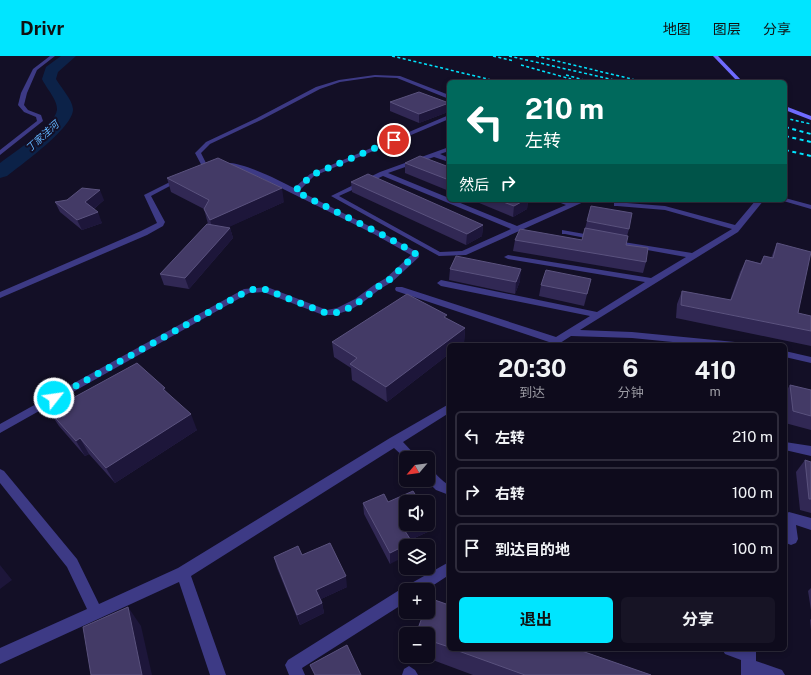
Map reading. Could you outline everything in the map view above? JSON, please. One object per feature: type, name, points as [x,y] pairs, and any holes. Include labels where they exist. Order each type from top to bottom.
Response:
[{"type":"main road","points":[[715,56],[739,80]]},
{"type":"main road","points":[[787,109],[811,118]]},
{"type":"street","points":[[0,153],[40,121],[39,116],[26,111],[21,105],[24,93],[35,69],[52,56]]},
{"type":"street","points":[[0,429],[247,291],[264,289],[326,313],[335,313],[347,309],[364,299],[376,288],[389,280],[416,254],[389,238],[295,191],[237,166],[227,165],[202,169],[198,154],[208,143],[330,83],[375,76],[398,77],[447,96]]},
{"type":"street","points":[[295,191],[312,175],[447,118]]},
{"type":"street","points":[[447,150],[382,173],[334,196],[439,254],[463,253],[579,202]]},
{"type":"street","points":[[433,154],[447,159]]},
{"type":"street","points":[[382,173],[447,200]]},
{"type":"street","points":[[0,295],[144,233],[160,224],[161,222],[147,196],[186,176]]},
{"type":"street","points":[[787,201],[811,207]]},
{"type":"street","points":[[452,202],[517,229]]},
{"type":"street","points":[[563,202],[572,205]]},
{"type":"street","points":[[399,289],[553,343],[737,228],[758,202]]},
{"type":"street","points":[[617,204],[665,208],[737,228]]},
{"type":"street","points":[[565,232],[693,256]]},
{"type":"street","points":[[508,257],[652,281]]},
{"type":"street","points":[[441,283],[598,315]]},
{"type":"street","points":[[568,334],[632,335],[711,343]]},
{"type":"street","points":[[787,354],[811,360]]},
{"type":"street","points":[[0,656],[183,573],[447,409]]},
{"type":"street","points":[[394,442],[404,451]]},
{"type":"street","points":[[787,446],[811,452]]},
{"type":"street","points":[[0,474],[72,563],[96,612]]},
{"type":"street","points":[[435,481],[440,486],[447,489]]},
{"type":"street","points":[[791,539],[789,518],[811,524]]},
{"type":"street","points":[[424,583],[447,569]]},
{"type":"street","points":[[183,573],[218,675]]},
{"type":"street","points":[[298,675],[293,665],[399,598]]},
{"type":"street","points":[[733,651],[777,675]]},
{"type":"building","points":[[419,92],[447,102],[447,104],[419,114],[390,102]]},
{"type":"building","points":[[420,156],[447,166],[447,179],[405,163]]},
{"type":"building","points":[[218,158],[282,188],[210,220],[204,209],[209,200],[167,178]]},
{"type":"building","points":[[368,174],[483,225],[467,234],[351,182]]},
{"type":"building","points":[[82,188],[100,190],[85,202],[98,212],[77,220],[55,202],[67,200]]},
{"type":"building","points":[[503,202],[521,202],[514,206]]},
{"type":"building","points":[[591,206],[632,213],[629,229],[587,221]]},
{"type":"building","points":[[207,224],[230,228],[185,278],[160,274]]},
{"type":"building","points":[[585,228],[628,236],[626,245],[648,248],[646,262],[515,240],[520,229],[582,240]]},
{"type":"building","points":[[777,243],[811,252],[798,313],[811,316],[811,331],[681,305],[682,291],[731,300],[746,260],[761,264],[764,256],[773,258]]},
{"type":"building","points":[[456,256],[521,269],[516,282],[450,269]]},
{"type":"building","points":[[546,270],[591,279],[587,294],[541,285]]},
{"type":"building","points":[[407,294],[447,315],[444,317],[465,328],[386,387],[350,364],[357,358],[332,342]]},
{"type":"building","points":[[137,363],[191,414],[106,468],[80,438],[76,441],[49,411]]},
{"type":"building","points":[[790,385],[811,390],[811,416],[793,411]]},
{"type":"building","points":[[805,460],[811,462],[811,499],[809,499]]},
{"type":"building","points":[[413,491],[416,495],[404,495]]},
{"type":"building","points":[[384,494],[388,502],[399,497],[399,531],[405,531],[410,539],[399,539],[399,548],[390,553],[363,503]]},
{"type":"building","points":[[330,543],[346,576],[316,590],[322,603],[297,615],[274,557],[298,546],[302,555]]},
{"type":"building","points":[[435,600],[447,604],[447,646],[435,642],[435,627],[419,627],[421,619],[435,619]]},
{"type":"building","points":[[128,607],[142,675],[91,675],[83,627]]},
{"type":"building","points":[[347,645],[361,675],[315,675],[310,665]]},
{"type":"building","points":[[459,651],[582,651],[651,675],[525,675]]},
{"type":"waterway","name":"丁家洼河","points":[[0,172],[49,133],[58,124],[63,116],[65,109],[61,98],[49,79],[51,70],[69,56]]},
{"type":"railway","points":[[392,56],[492,80]]},
{"type":"railway","points":[[493,56],[514,61]]},
{"type":"railway","points":[[509,56],[614,80]]},
{"type":"railway","points":[[536,56],[636,80]]},
{"type":"railway","points":[[521,65],[571,79]]},
{"type":"railway","points":[[566,75],[584,80]]},
{"type":"railway","points":[[787,118],[811,124]]},
{"type":"railway","points":[[787,128],[811,134]]},
{"type":"railway","points":[[787,136],[811,142]]},
{"type":"railway","points":[[787,150],[811,156]]},
{"type":"route","points":[[54,398],[247,291],[264,289],[326,313],[335,313],[347,309],[364,299],[376,288],[389,280],[416,254],[389,238],[295,191],[312,175],[394,140]]}]
